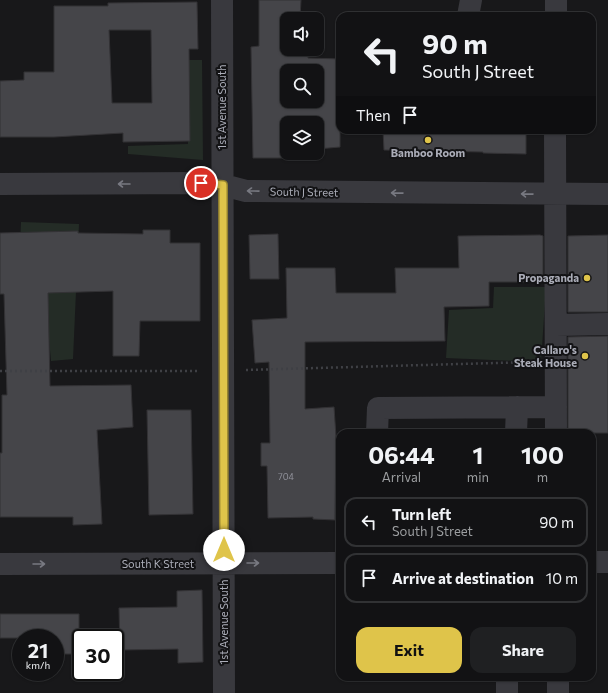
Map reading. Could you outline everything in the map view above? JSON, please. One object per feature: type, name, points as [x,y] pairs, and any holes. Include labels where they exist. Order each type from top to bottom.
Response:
[{"type":"street","name":"1st Avenue South","points":[[222,0],[224,693]]},
{"type":"street","points":[[469,12],[471,0]]},
{"type":"street","points":[[556,0],[556,12]]},
{"type":"street","points":[[555,134],[556,429]]},
{"type":"street","name":"South J Street","points":[[0,184],[201,183],[223,185],[246,191],[608,194]]},
{"type":"street","points":[[556,325],[608,324]]},
{"type":"street","points":[[516,407],[516,429]]},
{"type":"street","points":[[377,429],[378,408],[556,407]]},
{"type":"street","points":[[596,562],[608,562]]},
{"type":"street","name":"South K Street","points":[[0,564],[336,563]]},
{"type":"street","points":[[507,681],[507,693]]},
{"type":"street","points":[[558,681],[558,693]]},
{"type":"path","points":[[0,371],[223,370],[556,362]]},
{"type":"shaded area","points":[[188,60],[202,60],[203,160],[128,154],[128,146],[188,144]]},
{"type":"shaded area","points":[[21,222],[79,224],[73,359],[51,361],[47,318],[17,318]]},
{"type":"shaded area","points":[[494,287],[546,287],[541,362],[446,358],[449,310],[493,308]]},
{"type":"building","points":[[259,0],[301,0],[300,12],[280,12],[280,56],[308,56],[308,58],[336,59],[336,134],[340,134],[340,147],[324,148],[324,116],[280,116],[280,158],[253,158],[251,47],[259,46]]},
{"type":"building","points":[[197,2],[198,49],[189,49],[190,141],[123,142],[123,133],[54,137],[0,137],[0,81],[24,80],[24,72],[54,72],[54,6],[108,6],[108,3]],"holes":[[[109,30],[151,30],[152,103],[112,103]]]},
{"type":"building","points":[[383,134],[526,134],[526,154],[384,150]]},
{"type":"building","points":[[143,230],[170,230],[170,243],[200,243],[200,321],[140,321],[139,356],[113,356],[113,291],[48,293],[50,386],[131,385],[133,427],[97,430],[102,524],[73,525],[73,517],[0,517],[2,395],[7,395],[4,294],[0,294],[0,233],[78,231],[78,233],[143,234]]},
{"type":"building","points":[[278,234],[279,279],[250,279],[249,235]]},
{"type":"building","name":"Propaganda","points":[[608,235],[608,312],[568,312],[568,236]]},
{"type":"building","points":[[458,236],[543,236],[543,282],[489,282],[489,306],[444,307],[445,341],[305,342],[305,409],[334,407],[336,437],[335,520],[313,519],[313,517],[268,518],[267,466],[261,466],[261,443],[270,443],[269,362],[255,363],[252,320],[287,318],[286,268],[335,268],[336,293],[396,293],[395,268],[459,268]]},
{"type":"building","points":[[608,336],[608,433],[596,433],[596,429],[568,429],[568,337]]},
{"type":"building","points":[[147,410],[191,410],[193,514],[149,515]]},
{"type":"building","points":[[202,590],[203,662],[178,663],[178,649],[124,650],[124,629],[120,629],[119,608],[177,607],[177,591]]},
{"type":"building","points":[[0,614],[79,614],[79,629],[72,629],[72,654],[64,654],[64,629],[12,629],[12,638],[0,638]]},
{"type":"place","name":"Bamboo Room","points":[[428,140]]},
{"type":"place","name":"Propaganda","points":[[587,278]]},
{"type":"place","name":"Callaro's Steak House","points":[[585,356]]},
{"type":"route","points":[[201,183],[223,185],[224,550]]}]
